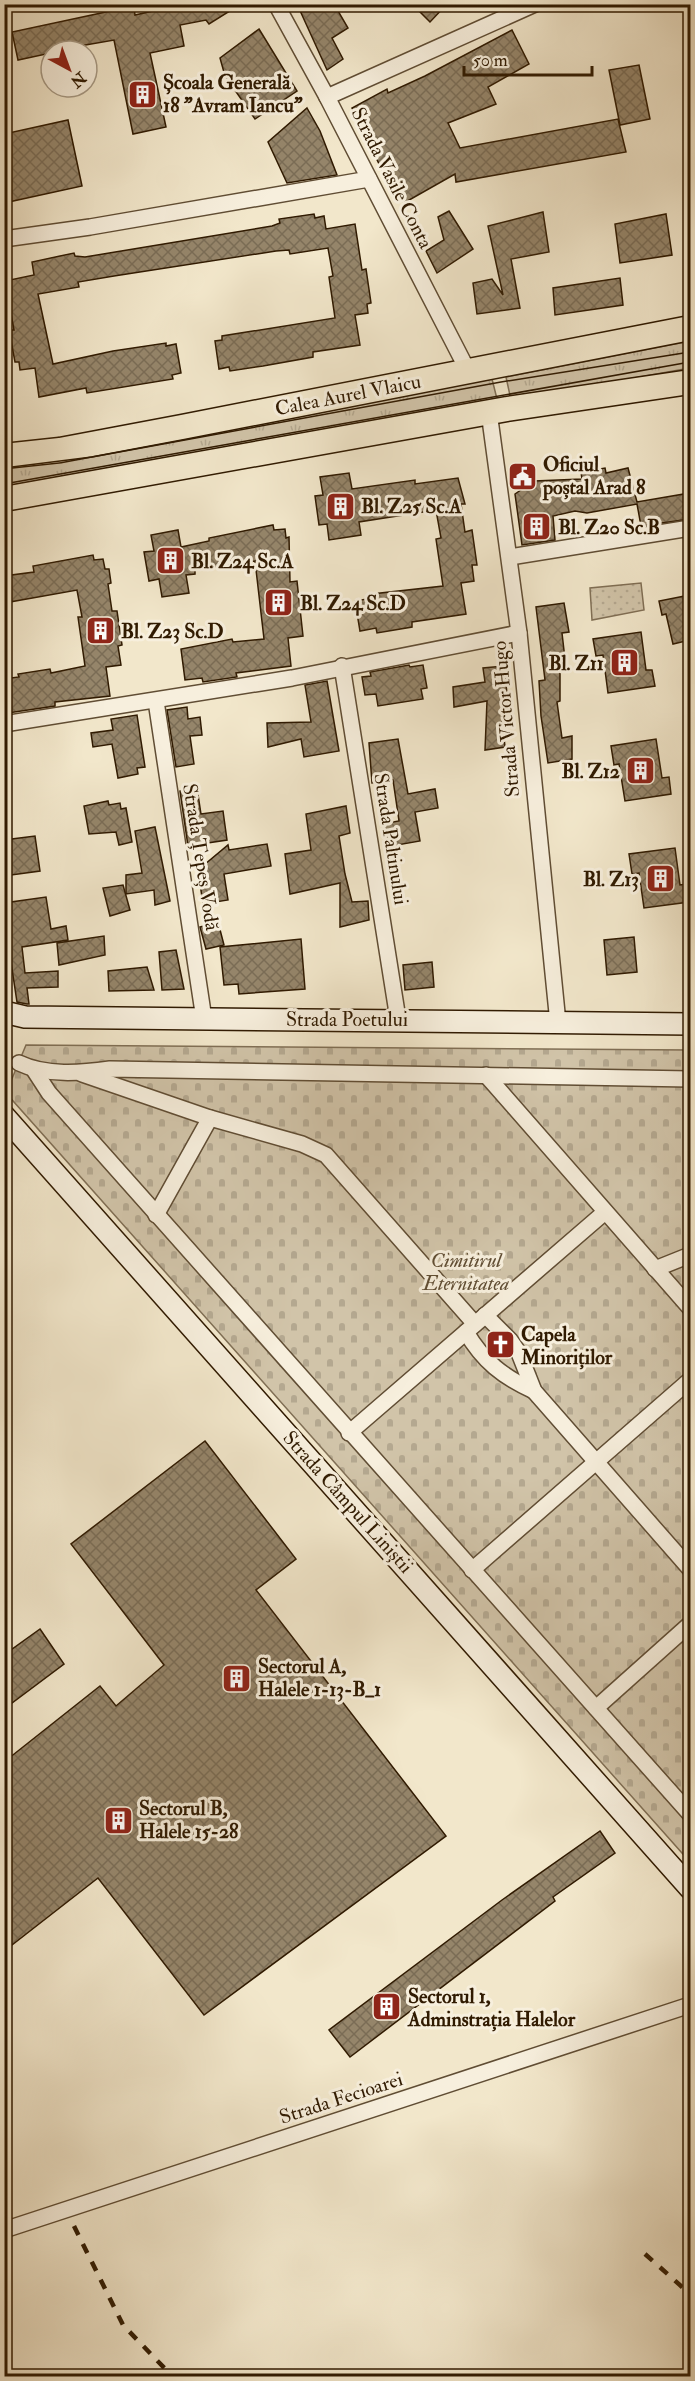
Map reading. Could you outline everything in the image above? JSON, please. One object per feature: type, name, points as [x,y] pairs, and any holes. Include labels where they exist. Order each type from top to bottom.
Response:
[{"type":"main road","name":"Calea Aurel Vlaicu","points":[[4,456],[60,450],[690,328]]},
{"type":"main road","name":"Calea Aurel Vlaicu","points":[[4,499],[489,412],[690,382]]},
{"type":"street","name":"Strada Vasile Conta","points":[[276,4],[327,97],[468,372]]},
{"type":"street","points":[[327,97],[535,4]]},
{"type":"street","points":[[4,238],[90,227],[369,179]]},
{"type":"street","name":"Strada Victor Hugo","points":[[489,412],[519,633],[558,1023]]},
{"type":"street","points":[[510,557],[690,528]]},
{"type":"street","points":[[4,724],[156,702],[519,633]]},
{"type":"street","name":"Strada Paltinului","points":[[342,666],[398,1019]]},
{"type":"street","name":"Strada Țepeș Vodă","points":[[156,702],[204,1019]]},
{"type":"street","points":[[4,1026],[10,1012]]},
{"type":"street","name":"Strada Poetului","points":[[10,1012],[204,1019],[398,1019],[690,1024]]},
{"type":"street","points":[[19,1063],[34,1071],[79,1073],[110,1069],[690,1079]]},
{"type":"street","points":[[34,1071],[49,1093],[156,1215],[690,1814]]},
{"type":"street","points":[[79,1073],[210,1118],[302,1144],[326,1155],[475,1324],[510,1340],[519,1353],[534,1391],[690,1569]]},
{"type":"street","points":[[486,1075],[690,1308]]},
{"type":"street","name":"Strada Câmpul Liniștii","points":[[4,1116],[690,1888]]},
{"type":"street","points":[[156,1215],[210,1118]]},
{"type":"street","points":[[349,1433],[605,1212]]},
{"type":"street","points":[[655,1269],[690,1255]]},
{"type":"street","points":[[475,1324],[485,1360],[498,1372],[534,1391]]},
{"type":"street","points":[[472,1570],[690,1380]]},
{"type":"street","points":[[596,1708],[690,1624]]},
{"type":"street","name":"Strada Fecioarei","points":[[4,2230],[690,2005]]},
{"type":"green space","points":[[690,341],[690,368],[511,400],[506,377]]},
{"type":"green space","points":[[492,379],[497,399],[5,494],[5,466],[86,456]]},
{"type":"green space","points":[[641,583],[644,610],[592,620],[590,588]]},
{"type":"green space","name":"Cimitirul Eternitatea","points":[[26,1045],[690,1050],[690,1862],[6,1093]]},
{"type":"building","name":"Școala Generală 18 ”Avram Iancu”","points":[[184,4],[241,4],[209,24],[206,20],[180,25],[184,46],[150,53],[166,127],[133,134],[114,40],[99,43],[99,39],[39,39],[39,56],[18,60],[12,32],[134,6],[135,15]]},
{"type":"building","points":[[297,4],[334,4],[348,28],[332,38],[343,59],[327,70]]},
{"type":"building","points":[[412,4],[447,4],[430,22]]},
{"type":"building","points":[[259,29],[297,91],[255,119],[225,76],[220,58]]},
{"type":"building","points":[[512,30],[529,64],[488,87],[496,104],[448,123],[460,148],[618,119],[626,152],[456,182],[455,174],[404,203],[384,169],[382,170],[352,108],[387,89],[388,93],[425,76]]},
{"type":"building","points":[[639,65],[650,119],[620,125],[609,70]]},
{"type":"building","points":[[307,108],[320,131],[337,175],[287,183],[268,142]]},
{"type":"building","points":[[68,120],[82,186],[4,203],[4,134]]},
{"type":"building","points":[[449,211],[473,249],[437,273],[426,251],[444,240],[438,217]]},
{"type":"building","points":[[543,212],[549,252],[511,259],[520,308],[477,314],[473,283],[492,279],[503,295],[488,226]]},
{"type":"building","points":[[314,214],[315,218],[324,216],[326,229],[355,224],[362,270],[366,269],[371,303],[367,304],[368,313],[355,315],[360,345],[313,352],[313,357],[263,366],[230,371],[229,367],[219,369],[215,341],[222,340],[222,336],[335,318],[329,277],[333,276],[328,248],[290,254],[289,250],[276,251],[114,276],[78,282],[79,287],[38,294],[53,364],[113,351],[166,343],[166,346],[176,344],[181,373],[172,375],[173,379],[87,393],[86,388],[39,397],[35,368],[20,370],[19,362],[15,362],[9,330],[14,330],[5,281],[34,275],[32,262],[74,253],[75,256],[85,257],[272,226],[280,223],[279,219]]},
{"type":"building","points":[[666,214],[672,255],[620,263],[615,224]]},
{"type":"building","points":[[620,278],[623,305],[555,315],[553,288]]},
{"type":"building","points":[[605,468],[606,473],[628,468],[637,502],[690,493],[690,519],[641,526],[637,504],[587,513],[575,511],[553,516],[555,540],[522,545],[515,494],[534,481],[582,479],[581,472]]},
{"type":"building","points":[[349,473],[352,489],[415,480],[415,484],[458,478],[465,504],[461,504],[465,532],[472,530],[477,565],[472,565],[474,581],[461,583],[466,614],[412,622],[412,627],[377,633],[376,628],[360,631],[355,601],[373,598],[372,594],[443,586],[436,539],[441,538],[436,510],[359,522],[361,535],[329,540],[327,524],[319,525],[315,496],[323,495],[320,477]]},
{"type":"building","points":[[273,525],[274,530],[285,529],[286,538],[289,537],[290,582],[297,581],[303,636],[288,638],[291,666],[236,673],[237,677],[203,682],[202,678],[185,680],[181,649],[232,639],[233,642],[264,639],[255,561],[195,570],[195,574],[186,575],[189,593],[162,597],[159,579],[149,581],[144,552],[154,551],[151,535],[178,530],[181,547],[209,541],[209,538]]},
{"type":"building","points":[[93,555],[94,560],[103,559],[105,569],[109,569],[111,583],[108,584],[112,611],[117,611],[122,645],[118,646],[121,665],[106,667],[110,696],[55,702],[55,706],[8,713],[4,679],[19,677],[18,674],[50,669],[51,673],[85,666],[78,617],[82,617],[77,590],[4,603],[4,576],[34,572],[33,566]]},
{"type":"building","points":[[690,595],[690,640],[673,644],[666,614],[662,615],[659,601]]},
{"type":"building","points":[[564,603],[569,632],[562,633],[566,668],[560,670],[560,701],[557,702],[562,738],[572,736],[572,759],[548,763],[541,716],[539,681],[545,680],[536,607]]},
{"type":"building","name":"Bl. Z11","points":[[641,632],[646,670],[652,670],[655,686],[608,693],[603,655],[596,656],[593,639]]},
{"type":"building","points":[[409,665],[410,667],[423,665],[427,688],[421,689],[423,699],[378,706],[376,694],[365,695],[362,677],[371,676],[370,672]]},
{"type":"building","points":[[504,666],[508,703],[507,717],[502,717],[505,747],[485,750],[487,701],[454,707],[453,687],[485,682],[483,668]]},
{"type":"building","points":[[327,681],[339,751],[304,757],[301,739],[268,747],[267,723],[311,722],[305,685]]},
{"type":"building","points":[[187,707],[188,719],[200,717],[202,735],[190,736],[194,764],[176,767],[167,710]]},
{"type":"building","points":[[137,715],[145,767],[137,768],[138,774],[118,778],[112,744],[93,747],[91,733],[113,730],[111,719]]},
{"type":"building","points":[[398,739],[408,794],[435,789],[438,808],[415,812],[420,841],[386,847],[382,824],[399,821],[393,780],[372,783],[369,743]]},
{"type":"building","name":"Bl. Z12","points":[[656,739],[662,778],[669,777],[671,794],[625,801],[619,764],[614,765],[611,746]]},
{"type":"building","points":[[197,788],[201,814],[223,811],[227,840],[188,846],[180,791]]},
{"type":"building","points":[[108,801],[109,805],[120,803],[121,809],[126,808],[132,842],[119,845],[116,832],[89,834],[84,806]]},
{"type":"building","points":[[346,806],[350,833],[339,836],[345,874],[352,902],[368,901],[369,920],[340,927],[340,883],[290,894],[285,854],[311,850],[306,814]]},
{"type":"building","points":[[155,827],[170,901],[155,905],[154,890],[126,894],[126,875],[142,873],[135,831]]},
{"type":"building","points":[[35,836],[40,871],[4,876],[4,840]]},
{"type":"building","points":[[267,844],[271,866],[224,874],[228,900],[203,904],[198,870],[228,845],[229,850]]},
{"type":"building","name":"Bl. Z13","points":[[675,848],[680,885],[686,884],[689,902],[644,908],[639,873],[632,874],[629,854]]},
{"type":"building","points":[[123,885],[130,910],[110,916],[103,888]]},
{"type":"building","points":[[46,897],[51,929],[66,926],[68,940],[22,947],[25,973],[58,971],[58,987],[27,988],[29,1004],[17,1002],[9,949],[6,950],[4,942],[4,903]]},
{"type":"building","points":[[218,922],[224,945],[206,949],[200,927]]},
{"type":"building","points":[[104,936],[105,955],[59,965],[57,943]]},
{"type":"building","points":[[634,937],[637,972],[607,975],[604,940]]},
{"type":"building","points":[[301,939],[305,989],[239,994],[238,984],[224,985],[220,947]]},
{"type":"building","points":[[176,950],[184,989],[162,990],[159,952]]},
{"type":"building","points":[[432,962],[434,987],[405,990],[403,965]]},
{"type":"building","points":[[147,967],[154,990],[109,991],[108,971]]},
{"type":"building","points":[[205,1441],[296,1559],[256,1590],[446,1836],[204,2015],[98,1878],[12,1945],[4,1935],[4,1762],[100,1686],[116,1706],[164,1665],[71,1544]]},
{"type":"building","points":[[40,1629],[64,1664],[4,1709],[4,1655]]},
{"type":"building","points":[[600,1831],[615,1853],[553,1897],[555,1901],[350,2057],[329,2030],[502,1900]]},
{"type":"tram line","points":[[4,468],[92,457],[501,382],[690,352]]},
{"type":"tram line","points":[[4,484],[690,362]]},
{"type":"railway","points":[[74,2226],[123,2325],[172,2376]]},
{"type":"railway","points":[[645,2254],[690,2294]]},
{"type":"place","name":"Școala Generală 18 ”Avram Iancu”","points":[[142,94]]},
{"type":"place","name":"Oficiul poștal Arad 8","points":[[522,476]]},
{"type":"place","name":"Bl. Z25 Sc.A","points":[[340,506]]},
{"type":"place","name":"Bl. Z20 Sc.B","points":[[537,527]]},
{"type":"place","name":"Bl. Z24 Sc.A","points":[[170,561]]},
{"type":"place","name":"Bl. Z24 Sc.D","points":[[279,603]]},
{"type":"place","name":"Bl. Z23 Sc.D","points":[[100,631]]},
{"type":"place","name":"Bl. Z11","points":[[625,663]]},
{"type":"place","name":"Bl. Z12","points":[[641,771]]},
{"type":"place","name":"Bl. Z13","points":[[660,879]]},
{"type":"place","name":"Capela Minoriților","points":[[500,1345]]},
{"type":"place","name":"Sectorul A, Halele 1-13-B_1","points":[[237,1678]]},
{"type":"place","name":"Sectorul B, Halele 15-28","points":[[118,1820]]},
{"type":"place","name":"Sectorul 1, Adminstrația Halelor","points":[[387,2007]]}]
